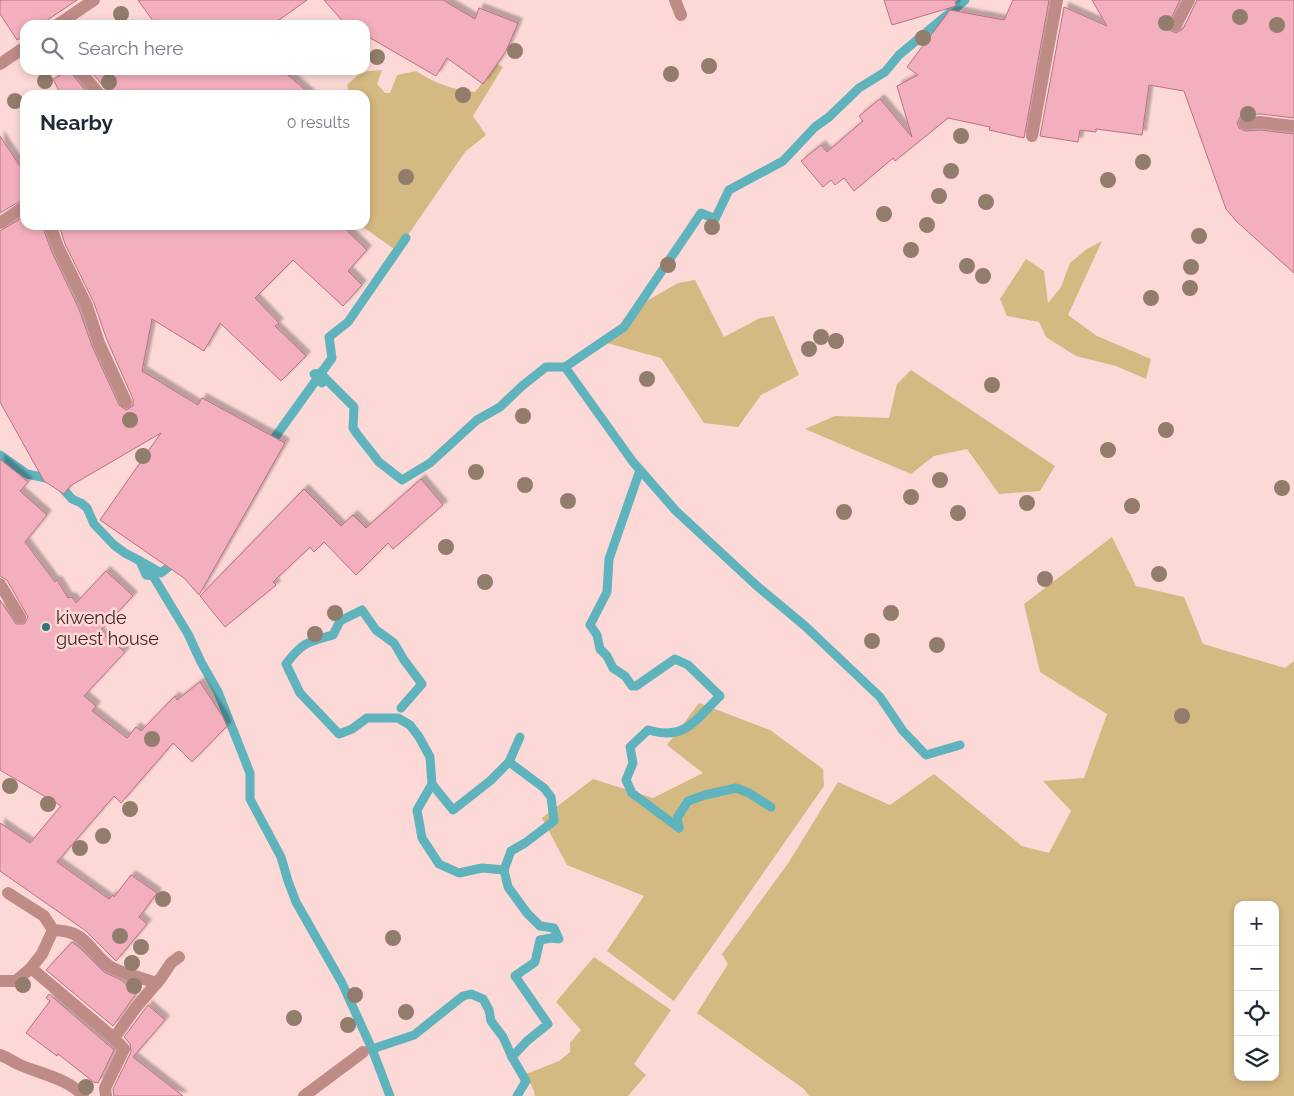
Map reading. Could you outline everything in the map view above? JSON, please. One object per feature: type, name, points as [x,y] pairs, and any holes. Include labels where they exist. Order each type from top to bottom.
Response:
[{"type":"street","points":[[64,20],[94,0]]},
{"type":"street","points":[[675,0],[681,15]]},
{"type":"street","points":[[1032,136],[1057,0]]},
{"type":"street","points":[[1176,25],[1189,0]]},
{"type":"street","points":[[0,64],[20,50]]},
{"type":"street","points":[[83,75],[96,90]]},
{"type":"street","points":[[1245,123],[1260,122],[1294,126]]},
{"type":"street","points":[[0,223],[20,209]]},
{"type":"street","points":[[52,230],[58,247],[87,306],[99,343],[126,402]]},
{"type":"street","points":[[0,584],[20,617]]},
{"type":"street","points":[[8,894],[44,916],[53,930]]},
{"type":"street","points":[[0,981],[16,981],[31,968],[42,954],[53,930]]},
{"type":"street","points":[[53,930],[68,931],[86,942],[110,967],[157,983]]},
{"type":"street","points":[[114,1038],[137,1006],[171,964],[179,957]]},
{"type":"street","points":[[31,968],[114,1038],[124,1049],[105,1088],[106,1096]]},
{"type":"street","points":[[304,1096],[363,1052]]},
{"type":"street","points":[[0,1054],[18,1064],[61,1081],[80,1092],[83,1096]]},
{"type":"shaded area","points":[[497,64],[503,67],[473,116],[486,135],[465,152],[397,251],[367,230],[370,230],[370,90],[348,90],[347,85],[358,75],[370,75],[370,71],[382,70],[377,84],[385,93],[390,93],[397,75],[416,71],[444,85],[459,90],[475,92]]},
{"type":"shaded area","points":[[1102,241],[1068,315],[1097,336],[1151,359],[1146,379],[1116,366],[1076,356],[1046,337],[1039,322],[1007,316],[1000,299],[1026,259],[1044,271],[1048,303],[1061,287],[1070,263],[1087,249]]},
{"type":"shaded area","points":[[695,280],[724,337],[760,318],[774,316],[799,375],[761,395],[738,427],[704,423],[661,358],[603,342],[638,306],[678,283]]},
{"type":"shaded area","points":[[911,370],[1055,466],[1040,491],[999,494],[967,449],[934,456],[911,474],[805,429],[835,416],[889,418],[897,384]]},
{"type":"shaded area","points":[[1112,537],[1136,586],[1184,597],[1203,644],[1285,668],[1294,661],[1294,1096],[809,1096],[804,1089],[697,1013],[728,964],[722,954],[789,862],[838,782],[890,805],[934,774],[1022,846],[1049,853],[1071,811],[1043,781],[1084,778],[1107,714],[1040,672],[1024,604]]},
{"type":"shaded area","points":[[699,703],[770,730],[823,769],[824,786],[674,1001],[607,951],[644,896],[567,865],[542,818],[593,779],[653,798],[703,773],[667,745]]},
{"type":"shaded area","points":[[594,957],[671,1010],[634,1064],[646,1075],[628,1096],[535,1096],[526,1074],[559,1061],[570,1052],[570,1043],[581,1030],[556,1002]]},
{"type":"building","points":[[0,0],[77,0],[47,20],[20,20],[20,38],[17,40],[0,14]]},
{"type":"building","points":[[138,0],[307,0],[279,20],[152,20]]},
{"type":"building","points":[[324,0],[443,0],[475,19],[479,8],[518,23],[506,51],[483,84],[447,58],[436,76],[370,38],[370,20],[342,20]]},
{"type":"building","points":[[884,0],[955,0],[956,6],[892,25]]},
{"type":"building","points":[[1013,0],[1049,0],[1024,138],[989,130],[990,127],[948,118],[895,161],[893,158],[854,191],[844,178],[835,185],[831,180],[823,187],[801,161],[821,145],[827,152],[863,121],[859,116],[880,99],[912,137],[897,86],[918,75],[907,67],[950,10],[1004,20]]},
{"type":"building","points":[[1092,0],[1180,0],[1168,25],[1169,30],[1176,33],[1183,29],[1197,0],[1294,0],[1294,118],[1261,114],[1244,115],[1240,117],[1237,123],[1239,128],[1245,131],[1260,130],[1294,134],[1294,273],[1237,222],[1226,209],[1184,91],[1149,85],[1142,135],[1096,129],[1096,132],[1080,130],[1078,142],[1040,136],[1064,7],[1107,26]]},
{"type":"building","points":[[61,75],[73,75],[85,90],[58,90],[53,79]]},
{"type":"building","points":[[94,75],[288,75],[305,90],[106,90]]},
{"type":"building","points":[[0,136],[20,166],[20,201],[0,213]]},
{"type":"building","points":[[20,219],[20,230],[44,230],[51,250],[79,309],[92,346],[119,405],[126,410],[133,406],[133,399],[107,340],[94,303],[65,244],[61,230],[346,230],[367,250],[348,271],[362,285],[343,306],[293,260],[255,298],[279,323],[275,326],[306,356],[281,381],[220,323],[204,351],[152,319],[142,371],[198,405],[202,398],[285,443],[199,595],[184,578],[100,520],[161,433],[70,486],[64,494],[44,481],[0,402],[0,231]]},
{"type":"building","points":[[0,459],[28,482],[20,491],[47,515],[25,542],[55,582],[57,580],[68,598],[72,597],[76,603],[106,571],[133,596],[99,632],[125,652],[84,696],[96,706],[92,711],[127,738],[136,727],[141,731],[175,696],[177,700],[200,682],[227,726],[192,762],[173,743],[121,803],[114,796],[57,862],[109,899],[113,895],[114,897],[131,875],[157,893],[139,917],[147,924],[116,961],[86,931],[0,871],[0,823],[30,843],[61,806],[0,770],[0,600],[16,624],[24,624],[28,617],[7,580],[0,576]]},
{"type":"building","points":[[421,479],[443,505],[393,549],[388,543],[356,575],[324,542],[314,552],[310,547],[273,582],[276,585],[225,627],[200,596],[304,489],[341,526],[353,515],[366,528]]},
{"type":"building","points":[[72,942],[104,972],[121,980],[136,994],[113,1026],[46,970]]},
{"type":"building","points":[[49,994],[114,1050],[98,1083],[95,1083],[58,1054],[57,1056],[26,1033],[50,1001],[46,998]]},
{"type":"building","points":[[148,1005],[165,1020],[133,1057],[183,1096],[114,1096],[113,1089],[131,1052],[130,1044],[124,1037]]},
{"type":"waterway","points":[[320,376],[322,383],[314,374],[320,373],[354,407],[353,428],[379,462],[402,480],[430,463],[477,420],[500,407],[546,367],[565,367],[624,327],[701,213],[715,219],[729,190],[783,161],[815,127],[829,117],[859,88],[885,72],[899,55],[965,0]]},
{"type":"waterway","points":[[268,447],[332,358],[329,337],[348,322],[406,238]]},
{"type":"waterway","points":[[565,367],[633,462],[676,511],[757,586],[805,626],[880,697],[903,731],[926,755],[960,745]]},
{"type":"waterway","points":[[0,455],[27,474],[55,480],[72,499],[87,508],[94,524],[114,545],[140,561],[146,575],[153,576],[188,634],[218,692],[250,773],[250,799],[281,857],[296,902],[342,983],[372,1049],[390,1096]]},
{"type":"waterway","points":[[640,470],[609,559],[607,592],[590,625],[597,635],[600,649],[607,656],[613,668],[625,676],[632,686],[636,686],[675,659],[688,665],[720,696],[689,726],[672,733],[648,730],[630,747],[633,763],[626,780],[632,793],[679,828]]},
{"type":"waterway","points":[[140,561],[161,573],[176,561]]},
{"type":"waterway","points":[[401,708],[422,684],[394,643],[376,630],[362,610],[340,621],[333,635],[301,647],[286,664],[300,693],[339,734],[352,729],[367,718],[398,718],[410,725],[430,757],[432,784],[417,810],[422,838],[439,864],[459,873],[482,868],[504,870]]},
{"type":"waterway","points":[[432,784],[453,810],[490,781],[509,762],[520,737]]},
{"type":"waterway","points":[[509,762],[544,788],[551,797],[554,821],[511,851],[504,870],[508,887],[527,913],[540,926],[554,928],[559,939],[540,940],[535,962],[515,976],[548,1024],[527,1041],[512,1057]]},
{"type":"waterway","points":[[679,828],[677,818],[688,801],[705,795],[736,788],[749,793],[771,807]]},
{"type":"waterway","points":[[372,1049],[414,1035],[463,996],[471,994],[483,999],[489,1010],[491,1021],[503,1037],[526,1081],[517,1096]]},
{"type":"place","name":"kiwende guest house","points":[[46,627]]}]
